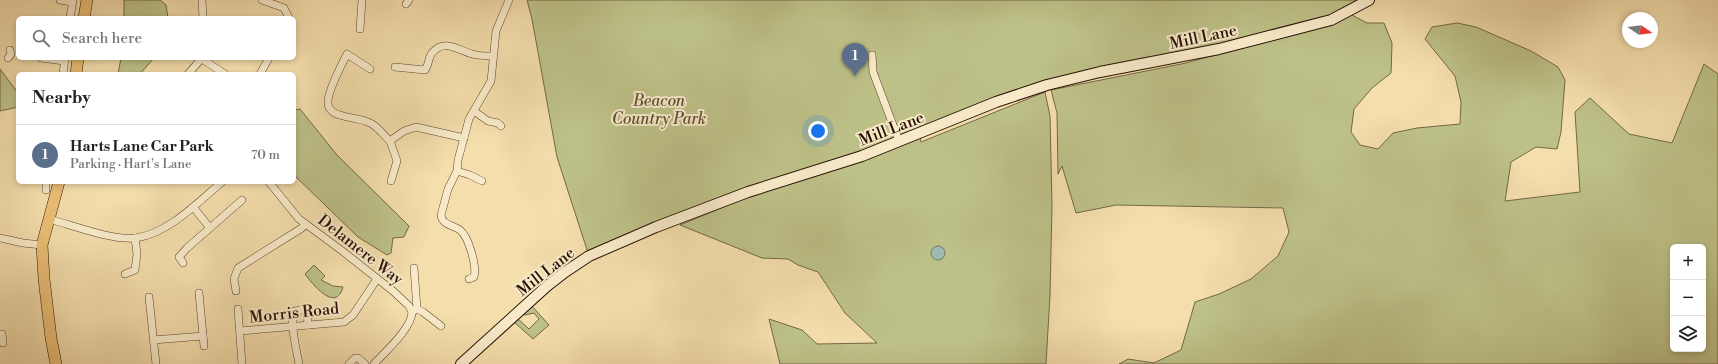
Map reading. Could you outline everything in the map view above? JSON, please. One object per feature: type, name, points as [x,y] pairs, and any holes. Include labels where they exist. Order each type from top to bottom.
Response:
[{"type":"main road","points":[[84,16],[87,0]]},
{"type":"main road","points":[[76,72],[78,60]]},
{"type":"main road","points":[[56,364],[51,338],[44,279],[42,245],[58,184]]},
{"type":"street","points":[[60,0],[73,1],[70,16]]},
{"type":"street","points":[[262,0],[284,8],[288,16]]},
{"type":"street","points":[[360,30],[362,0]]},
{"type":"street","points":[[474,279],[475,273],[465,235],[459,229],[442,219],[441,215],[448,189],[457,171],[469,119],[491,81],[496,31],[508,0]]},
{"type":"street","name":"Mill Lane","points":[[461,364],[547,286],[589,256],[656,227],[748,192],[854,158],[996,102],[1047,85],[1100,72],[1219,49],[1331,20],[1369,0]]},
{"type":"street","points":[[203,1],[203,16]]},
{"type":"street","points":[[397,66],[426,73],[430,56],[440,46],[449,45],[480,56],[494,56]]},
{"type":"street","points":[[370,69],[347,52],[340,66],[329,97],[329,108],[339,115],[374,124],[390,141],[397,162],[390,183]]},
{"type":"street","points":[[872,55],[874,72],[899,141]]},
{"type":"street","points":[[62,72],[64,60]]},
{"type":"street","points":[[190,72],[201,60]]},
{"type":"street","points":[[204,60],[222,72]]},
{"type":"street","points":[[261,72],[268,60]]},
{"type":"street","points":[[474,111],[488,121],[498,123],[502,127]]},
{"type":"street","points":[[390,141],[404,131],[416,127],[464,138]]},
{"type":"street","points":[[457,171],[482,181]]},
{"type":"street","points":[[49,219],[112,236],[136,238],[170,224],[220,184]]},
{"type":"street","name":"Delamere Way","points":[[272,184],[305,224],[342,250],[401,298],[414,311],[423,312],[442,326]]},
{"type":"street","points":[[179,260],[187,248],[243,199]]},
{"type":"street","points":[[193,206],[210,228]]},
{"type":"street","points":[[236,291],[234,279],[238,268],[302,228],[305,224]]},
{"type":"street","points":[[0,238],[42,245]]},
{"type":"street","points":[[125,274],[137,272],[136,238]]},
{"type":"street","points":[[374,364],[406,328],[412,318],[414,311],[414,268]]},
{"type":"street","name":"Morris Road","points":[[240,331],[344,322],[349,319],[377,279]]},
{"type":"street","points":[[199,293],[204,346]]},
{"type":"street","points":[[149,297],[156,364]]},
{"type":"street","points":[[238,309],[242,364]]},
{"type":"street","points":[[299,364],[293,326],[292,314],[294,311],[304,310],[307,312],[308,325]]},
{"type":"street","points":[[153,340],[202,336]]},
{"type":"street","points":[[349,364],[355,358],[358,358],[365,364]]},
{"type":"green space","points":[[124,0],[160,0],[166,5],[168,16],[124,16]]},
{"type":"green space","name":"Beacon Country Park","points":[[527,0],[1366,0],[1331,20],[1047,85],[589,256],[557,157],[532,19]]},
{"type":"green space","points":[[1350,14],[1367,23],[1384,23],[1392,43],[1391,73],[1372,88],[1354,109],[1351,132],[1360,145],[1378,149],[1393,133],[1417,128],[1460,124],[1461,102],[1455,76],[1425,39],[1432,27],[1457,23],[1476,27],[1531,51],[1558,67],[1565,80],[1561,132],[1557,149],[1536,147],[1511,162],[1505,201],[1580,192],[1575,112],[1590,98],[1629,134],[1672,143],[1704,64],[1718,74],[1718,364],[1119,364],[1128,359],[1154,363],[1181,350],[1195,302],[1219,294],[1251,279],[1278,256],[1289,232],[1283,208],[1116,205],[1076,213],[1062,166],[1058,174],[1057,113],[1051,90],[1186,63],[1331,23]]},
{"type":"green space","points":[[121,60],[152,60],[142,72],[118,72]]},
{"type":"green space","points":[[0,69],[16,90],[16,107],[0,111]]},
{"type":"green space","points":[[1045,92],[1050,116],[1052,207],[1050,295],[1046,364],[780,364],[769,319],[802,330],[817,344],[877,343],[845,313],[818,272],[798,265],[788,259],[762,258],[680,225],[750,196],[920,137],[921,142]]},
{"type":"green space","points":[[300,109],[337,155],[409,226],[404,237],[393,238],[391,253],[387,255],[358,237],[296,177],[296,110]]},
{"type":"green space","points":[[314,265],[325,276],[321,280],[333,286],[343,287],[340,294],[335,297],[330,297],[324,294],[313,284],[305,274]]},
{"type":"green space","points":[[531,305],[549,325],[533,339],[513,321],[517,318],[529,329],[539,319],[534,313],[525,315],[522,314]]},
{"type":"water","points":[[935,246],[941,246],[945,250],[945,256],[941,260],[935,260],[931,256],[931,250]]},
{"type":"place","name":"Harts Lane Car Park","points":[[855,76]]}]
